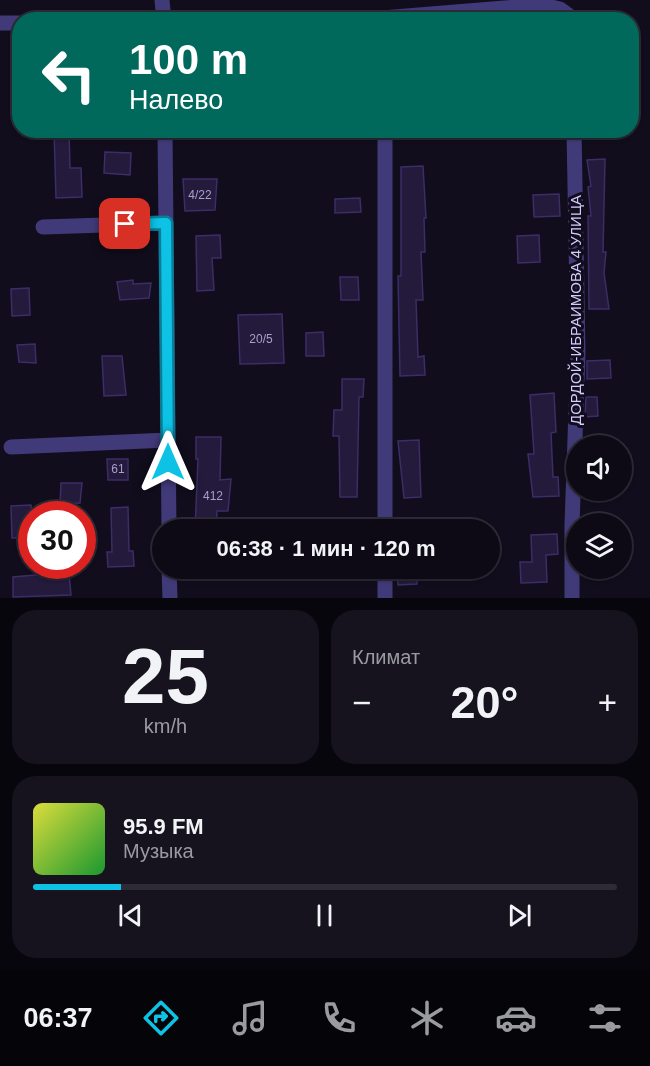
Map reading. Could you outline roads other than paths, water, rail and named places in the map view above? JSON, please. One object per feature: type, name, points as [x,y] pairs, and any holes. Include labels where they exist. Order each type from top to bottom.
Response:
[{"type":"street","points":[[457,12],[542,4],[564,12]]},
{"type":"street","points":[[165,138],[169,519]]},
{"type":"street","points":[[385,138],[385,519]]},
{"type":"street","name":"ДОРДОЙ-ИБРАИМОВА 4 УЛИЦА","points":[[572,598],[578,352],[574,138]]},
{"type":"street","points":[[43,227],[166,223]]},
{"type":"street","points":[[11,447],[168,440]]},
{"type":"street","points":[[169,579],[170,598]]},
{"type":"street","points":[[385,579],[385,598]]}]
